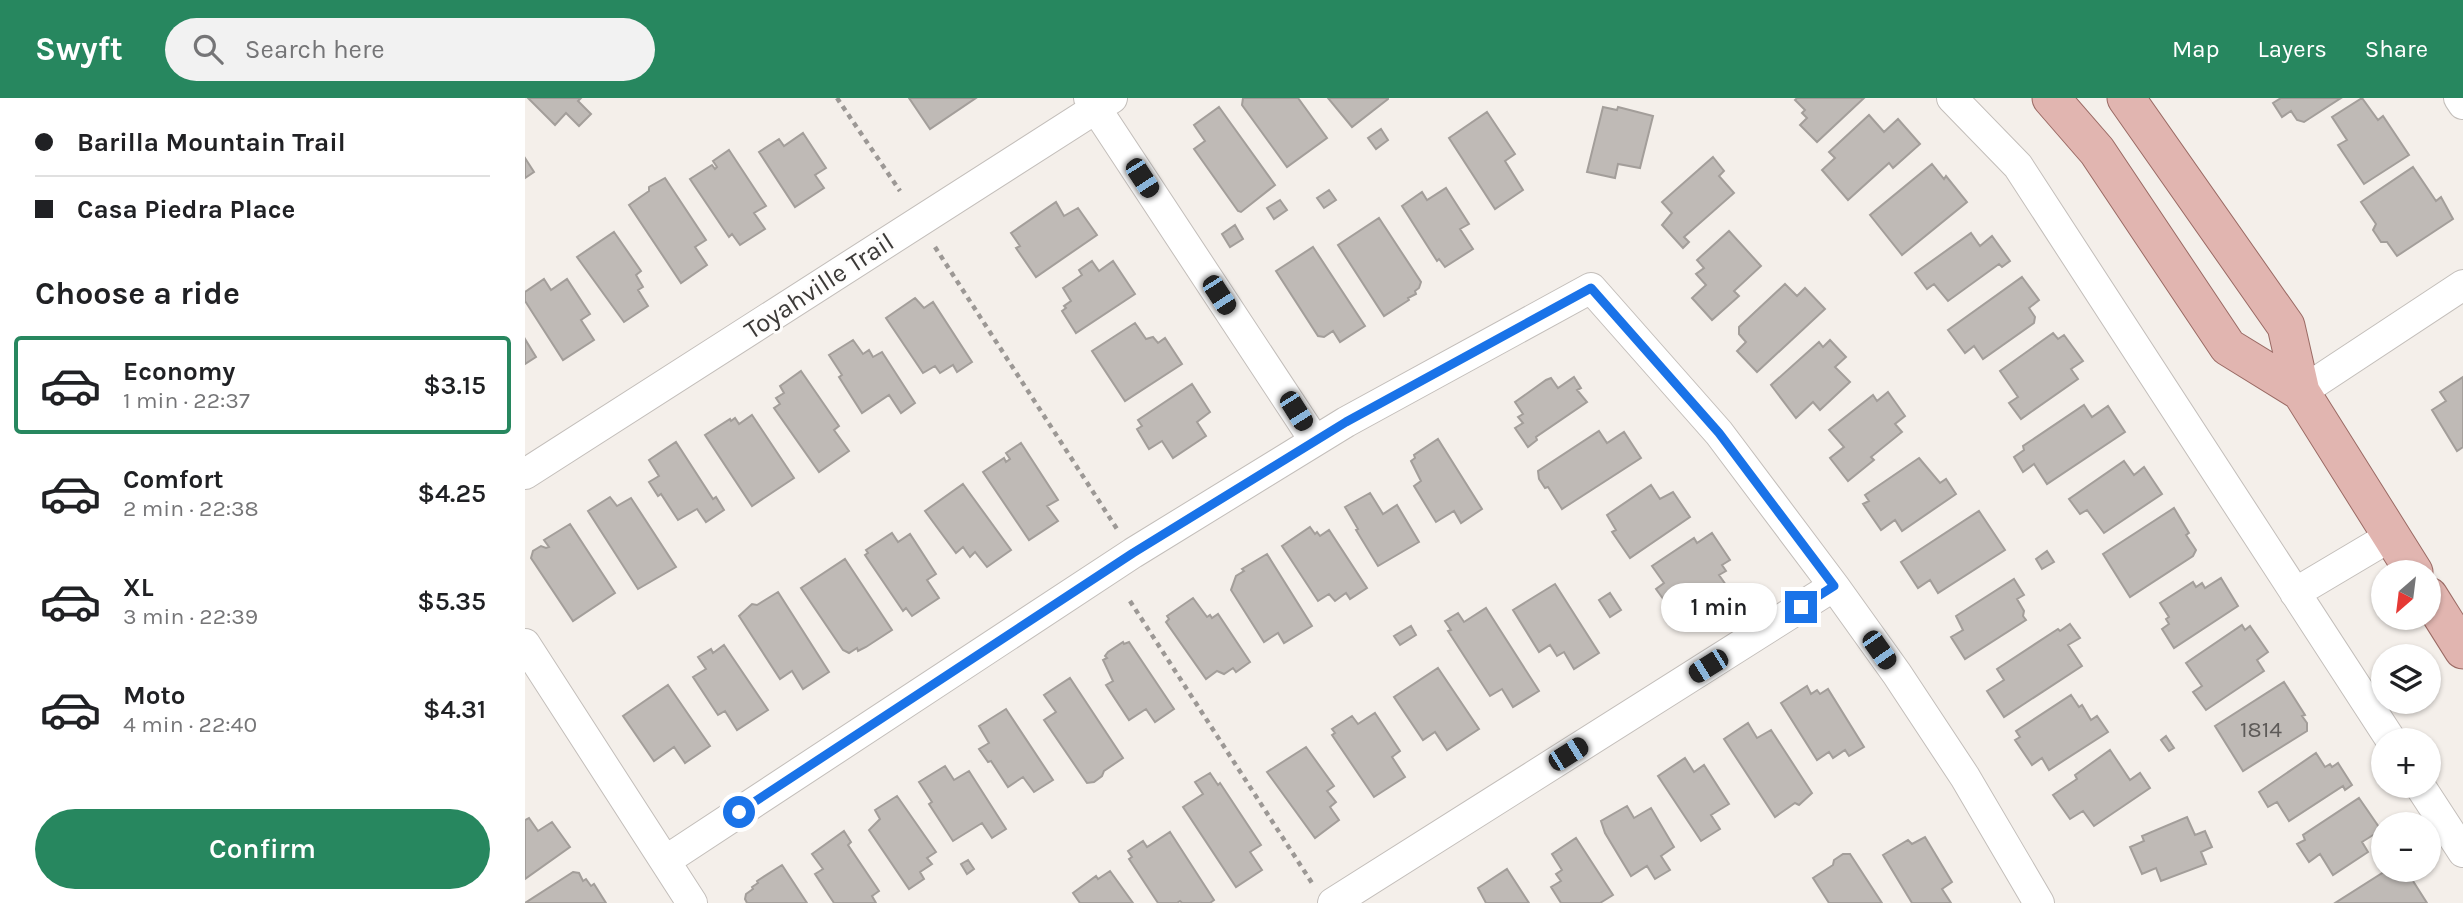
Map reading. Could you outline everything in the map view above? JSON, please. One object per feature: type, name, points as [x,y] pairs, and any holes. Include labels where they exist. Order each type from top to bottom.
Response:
[{"type":"main road","points":[[2051,98],[2097,150],[2228,347],[2301,392]]},
{"type":"main road","points":[[2126,98],[2286,326],[2301,392],[2406,560]]},
{"type":"main road","points":[[2441,615],[2463,650]]},
{"type":"street","points":[[1952,98],[2018,166],[2383,728]]},
{"type":"street","points":[[2459,98],[2463,104]]},
{"type":"street","points":[[1099,102],[1315,441]]},
{"type":"street","name":"Toyahville Trail","points":[[525,474],[1099,102]]},
{"type":"street","points":[[2301,392],[2463,285]]},
{"type":"street","points":[[665,861],[1133,553],[1315,441],[1591,288],[1719,433],[1834,586],[1897,674],[1965,777],[2039,903]]},
{"type":"street","points":[[2294,593],[2391,536]]},
{"type":"street","points":[[1323,894],[1834,586]]},
{"type":"street","points":[[525,644],[692,903]]},
{"type":"street","points":[[2430,798],[2458,832]]},
{"type":"path","points":[[837,98],[900,191]]},
{"type":"path","points":[[935,247],[1120,533]]},
{"type":"path","points":[[1130,601],[1323,894]]},
{"type":"building","points":[[528,98],[581,98],[578,101],[591,114],[579,126],[566,113],[555,125]]},
{"type":"building","points":[[909,98],[976,98],[930,129]]},
{"type":"building","points":[[1243,98],[1298,98],[1327,138],[1287,167],[1242,105]]},
{"type":"building","points":[[1328,98],[1388,98],[1388,99],[1352,127]]},
{"type":"building","points":[[1864,98],[1817,142],[1800,125],[1807,118],[1802,113],[1805,110],[1795,100]]},
{"type":"building","points":[[2281,98],[2341,98],[2304,122],[2297,120],[2291,111],[2282,117],[2273,103]]},
{"type":"building","points":[[2362,98],[2378,120],[2383,116],[2409,155],[2364,184],[2338,145],[2347,140],[2332,117]]},
{"type":"building","points":[[1219,107],[1275,185],[1241,212],[1194,149],[1205,141],[1194,125]]},
{"type":"building","points":[[1603,107],[1617,110],[1618,107],[1653,116],[1640,168],[1618,164],[1615,178],[1587,172]]},
{"type":"building","points":[[1487,112],[1515,154],[1505,161],[1523,190],[1495,209],[1449,138]]},
{"type":"building","points":[[1869,115],[1884,132],[1898,119],[1920,144],[1893,168],[1889,163],[1848,200],[1822,170],[1835,158],[1829,152]]},
{"type":"building","points":[[1381,129],[1388,140],[1376,149],[1368,138]]},
{"type":"building","points":[[803,133],[826,168],[815,175],[824,188],[795,207],[759,152],[779,139],[784,146]]},
{"type":"building","points":[[729,150],[766,206],[754,213],[765,229],[740,245],[732,234],[729,237],[690,179],[712,165],[715,169],[717,167],[713,161]]},
{"type":"building","points":[[1713,157],[1724,171],[1719,176],[1734,193],[1684,237],[1689,242],[1683,248],[1662,225],[1672,213],[1662,202]]},
{"type":"building","points":[[525,158],[534,172],[525,178]]},
{"type":"building","points":[[1932,164],[1944,179],[1946,176],[1967,202],[1902,255],[1870,215]]},
{"type":"building","points":[[2413,167],[2436,201],[2441,197],[2453,219],[2397,256],[2387,242],[2381,242],[2373,230],[2376,224],[2361,202]]},
{"type":"building","points":[[665,178],[706,240],[695,247],[707,265],[681,283],[629,205],[649,191],[649,187]]},
{"type":"building","points":[[1446,188],[1469,224],[1460,229],[1473,249],[1445,267],[1439,259],[1437,261],[1402,206],[1422,192],[1427,200]]},
{"type":"building","points":[[1329,190],[1336,200],[1324,208],[1317,198]]},
{"type":"building","points":[[1280,200],[1287,210],[1274,219],[1267,208]]},
{"type":"building","points":[[1056,202],[1064,216],[1078,208],[1097,235],[1036,277],[1016,248],[1020,246],[1011,233]]},
{"type":"building","points":[[1379,218],[1421,282],[1416,294],[1384,316],[1338,245]]},
{"type":"building","points":[[1235,225],[1243,239],[1230,247],[1222,234]]},
{"type":"building","points":[[1729,231],[1761,266],[1734,291],[1739,296],[1712,320],[1692,298],[1706,285],[1696,274],[1704,268],[1697,260]]},
{"type":"building","points":[[614,232],[641,271],[636,275],[643,287],[638,290],[648,306],[624,322],[577,257]]},
{"type":"building","points":[[1971,233],[1980,246],[1992,236],[2010,261],[2002,267],[1999,264],[1948,301],[1934,284],[1927,289],[1915,273]]},
{"type":"building","points":[[1313,247],[1365,326],[1340,342],[1333,331],[1324,337],[1318,336],[1276,271]]},
{"type":"building","points":[[1092,261],[1099,271],[1113,261],[1135,294],[1076,333],[1062,311],[1071,301],[1063,288],[1082,275],[1079,270]]},
{"type":"building","points":[[2022,277],[2039,300],[2029,308],[2035,317],[2034,323],[1983,359],[1974,346],[1965,353],[1948,330]]},
{"type":"building","points":[[544,279],[551,290],[567,279],[590,314],[581,320],[594,340],[563,360],[525,301],[525,292]]},
{"type":"building","points":[[1785,284],[1797,296],[1805,288],[1825,309],[1757,372],[1737,351],[1746,342],[1739,334],[1739,327]]},
{"type":"building","points":[[915,298],[924,308],[933,302],[972,362],[957,372],[953,365],[940,373],[935,366],[923,373],[886,318]]},
{"type":"building","points":[[1135,323],[1146,339],[1153,337],[1158,343],[1165,338],[1182,364],[1125,401],[1092,351]]},
{"type":"building","points":[[2053,333],[2058,339],[2064,335],[2083,361],[2071,369],[2078,379],[2021,419],[2009,403],[2018,397],[2000,371]]},
{"type":"building","points":[[525,339],[536,357],[525,364]]},
{"type":"building","points":[[853,340],[863,354],[869,350],[873,357],[882,352],[915,403],[901,413],[889,395],[862,413],[839,377],[842,375],[829,355]]},
{"type":"building","points":[[1830,340],[1846,357],[1835,367],[1850,382],[1820,410],[1813,402],[1796,418],[1771,385],[1819,342],[1823,347]]},
{"type":"building","points":[[801,371],[839,426],[834,430],[849,451],[819,472],[774,408],[780,404],[776,398],[784,393],[780,386]]},
{"type":"building","points":[[1574,377],[1581,388],[1577,390],[1587,402],[1536,437],[1537,440],[1528,447],[1515,428],[1523,423],[1518,417],[1523,414],[1515,402],[1546,380],[1551,378],[1558,388]]},
{"type":"building","points":[[2463,377],[2463,447],[2457,451],[2432,410],[2446,401],[2440,392]]},
{"type":"building","points":[[1192,384],[1210,412],[1197,422],[1206,436],[1173,458],[1162,441],[1149,449],[1137,429],[1142,426],[1138,420]]},
{"type":"building","points":[[1888,392],[1905,416],[1895,424],[1902,432],[1871,457],[1874,460],[1848,481],[1830,458],[1844,447],[1829,430],[1873,395],[1877,401]]},
{"type":"building","points":[[2084,405],[2092,417],[2108,406],[2125,432],[2047,484],[2034,464],[2023,472],[2014,457],[2024,450],[2023,446]]},
{"type":"building","points":[[752,415],[794,478],[752,506],[705,435],[730,419],[731,421],[735,418],[739,424]]},
{"type":"building","points":[[1599,431],[1607,443],[1624,432],[1641,458],[1562,509],[1548,487],[1545,488],[1539,479],[1538,471]]},
{"type":"building","points":[[1438,439],[1482,509],[1461,523],[1454,511],[1436,522],[1414,486],[1421,481],[1411,461],[1415,458],[1414,455]]},
{"type":"building","points":[[676,442],[713,499],[716,497],[724,510],[706,522],[697,509],[678,520],[661,494],[658,496],[649,482],[659,476],[649,460]]},
{"type":"building","points":[[1021,443],[1058,500],[1047,506],[1058,521],[1029,540],[983,472],[1004,458],[1006,462],[1010,459],[1006,453]]},
{"type":"building","points":[[1919,458],[1940,483],[1946,479],[1956,494],[1902,531],[1895,520],[1881,530],[1863,504],[1869,501],[1865,495]]},
{"type":"building","points":[[2124,461],[2134,475],[2144,467],[2162,494],[2104,533],[2087,510],[2080,514],[2069,499]]},
{"type":"building","points":[[963,484],[1011,550],[987,567],[975,552],[970,557],[963,547],[956,553],[925,511]]},
{"type":"building","points":[[1651,485],[1660,499],[1673,492],[1690,517],[1630,558],[1612,532],[1616,530],[1607,515]]},
{"type":"building","points":[[1370,493],[1383,514],[1397,505],[1419,542],[1378,566],[1345,507]]},
{"type":"building","points":[[610,497],[617,506],[631,498],[676,567],[638,589],[588,511]]},
{"type":"building","points":[[2174,508],[2196,550],[2193,556],[2130,597],[2103,554]]},
{"type":"building","points":[[1979,511],[2005,550],[1938,593],[1930,580],[1918,588],[1901,562]]},
{"type":"building","points":[[570,524],[615,593],[573,621],[531,558],[533,551],[541,546],[549,547],[544,540]]},
{"type":"building","points":[[1310,527],[1320,536],[1329,530],[1367,588],[1350,599],[1346,593],[1335,601],[1329,594],[1318,601],[1282,546]]},
{"type":"building","points":[[892,533],[898,542],[910,534],[936,574],[927,580],[939,598],[912,616],[906,608],[903,611],[865,555],[868,553],[866,550]]},
{"type":"building","points":[[1712,533],[1730,560],[1722,565],[1726,571],[1719,575],[1726,585],[1684,613],[1674,599],[1667,604],[1656,589],[1664,583],[1652,566],[1694,538],[1697,543]]},
{"type":"building","points":[[2047,551],[2054,562],[2042,569],[2036,559]]},
{"type":"building","points":[[1267,554],[1312,626],[1284,643],[1278,633],[1264,642],[1231,590],[1236,576],[1244,571],[1242,569]]},
{"type":"building","points":[[845,559],[892,630],[866,647],[849,653],[843,650],[801,588]]},
{"type":"building","points":[[2221,578],[2238,606],[2174,648],[2162,629],[2169,624],[2166,619],[2169,617],[2160,603],[2193,582],[2196,587],[2202,583],[2205,588]]},
{"type":"building","points":[[2014,579],[2024,595],[2017,599],[2026,620],[1965,659],[1951,637],[1963,630],[1956,616]]},
{"type":"building","points":[[1555,584],[1599,653],[1574,669],[1564,652],[1557,656],[1550,645],[1539,652],[1513,610]]},
{"type":"building","points":[[778,592],[829,672],[803,689],[792,671],[780,679],[739,616],[752,604],[757,605]]},
{"type":"building","points":[[1610,593],[1621,610],[1610,617],[1599,600]]},
{"type":"building","points":[[1193,598],[1207,617],[1210,615],[1212,618],[1218,614],[1250,662],[1236,672],[1233,668],[1224,674],[1217,671],[1206,679],[1166,622],[1169,619],[1167,616]]},
{"type":"building","points":[[1486,608],[1539,691],[1513,707],[1502,689],[1490,696],[1448,631],[1451,630],[1445,621],[1458,613],[1464,622]]},
{"type":"building","points":[[2070,624],[2080,638],[2068,645],[2082,666],[2004,717],[1987,691],[2004,680],[1997,669]]},
{"type":"building","points":[[2242,625],[2245,630],[2250,626],[2268,652],[2257,660],[2264,671],[2206,710],[2193,692],[2202,686],[2186,663]]},
{"type":"building","points":[[1411,626],[1416,635],[1400,645],[1394,636]]},
{"type":"building","points":[[1123,642],[1129,642],[1174,709],[1155,722],[1146,709],[1129,720],[1106,685],[1113,681],[1103,660],[1107,658],[1105,656],[1108,652]]},
{"type":"building","points":[[724,645],[768,710],[737,730],[725,711],[718,715],[693,677],[706,669],[698,657],[711,649],[713,653]]},
{"type":"building","points":[[1438,668],[1479,729],[1447,750],[1435,732],[1423,740],[1394,697]]},
{"type":"building","points":[[1070,678],[1123,758],[1094,782],[1087,783],[1044,720],[1056,712],[1044,695]]},
{"type":"building","points":[[2284,682],[2305,715],[2302,716],[2307,723],[2307,731],[2243,771],[2215,726]]},
{"type":"building","points":[[668,685],[710,746],[685,763],[674,747],[654,761],[623,716]]},
{"type":"building","points":[[1807,686],[1811,694],[1817,690],[1820,694],[1828,689],[1864,747],[1849,756],[1845,750],[1833,758],[1829,752],[1817,760],[1781,703]]},
{"type":"building","points":[[2071,695],[2079,707],[2082,705],[2091,720],[2097,716],[2108,732],[2049,770],[2042,758],[2032,765],[2015,740],[2020,737],[2016,731]]},
{"type":"building","points":[[1006,709],[1053,780],[1034,792],[1023,777],[1008,787],[991,761],[988,762],[979,749],[989,743],[979,726]]},
{"type":"building","points":[[1375,713],[1400,751],[1392,757],[1405,777],[1374,797],[1332,735],[1335,733],[1332,729],[1352,716],[1358,724]]},
{"type":"building","points":[[1748,723],[1757,738],[1771,730],[1812,793],[1799,805],[1795,803],[1775,817],[1724,739]]},
{"type":"building","points":[[2166,736],[2174,748],[2169,751],[2161,740]]},
{"type":"building","points":[[1306,747],[1334,786],[1327,791],[1336,802],[1330,807],[1339,820],[1315,838],[1267,772]]},
{"type":"building","points":[[2110,750],[2130,780],[2140,773],[2150,788],[2094,826],[2083,811],[2070,819],[2053,795],[2077,779],[2075,775]]},
{"type":"building","points":[[2316,753],[2325,767],[2338,763],[2352,785],[2345,790],[2343,786],[2289,821],[2277,802],[2268,807],[2259,792]]},
{"type":"building","points":[[1685,758],[1694,772],[1704,765],[1729,804],[1711,815],[1720,829],[1701,841],[1658,776]]},
{"type":"building","points":[[945,766],[954,780],[969,771],[1006,829],[992,838],[982,823],[953,841],[929,804],[932,802],[919,782]]},
{"type":"building","points":[[1210,773],[1218,785],[1220,783],[1261,845],[1250,852],[1262,870],[1236,887],[1183,807],[1203,794],[1195,782]]},
{"type":"building","points":[[897,796],[936,852],[927,858],[932,864],[920,872],[924,879],[909,889],[869,830],[880,819],[875,810]]},
{"type":"building","points":[[2359,798],[2371,815],[2371,836],[2362,842],[2368,852],[2333,875],[2320,854],[2309,862],[2297,844],[2305,840],[2303,835]]},
{"type":"building","points":[[1627,806],[1634,818],[1651,808],[1674,847],[1661,856],[1670,870],[1655,879],[1647,866],[1631,876],[1605,833],[1601,821]]},
{"type":"building","points":[[2187,817],[2195,835],[2205,831],[2212,847],[2201,852],[2206,864],[2161,881],[2156,868],[2142,874],[2130,847],[2144,841],[2142,836]]},
{"type":"building","points":[[529,818],[538,831],[552,822],[570,847],[525,879],[525,820]]},
{"type":"building","points":[[844,831],[851,842],[848,845],[879,891],[872,896],[876,903],[834,903],[815,874],[823,869],[812,854]]},
{"type":"building","points":[[1170,832],[1214,900],[1210,903],[1158,903],[1129,859],[1132,857],[1128,851],[1143,841],[1147,847]]},
{"type":"building","points":[[1925,837],[1952,882],[1942,889],[1951,903],[1912,903],[1883,855],[1908,840],[1912,844]]},
{"type":"building","points":[[1576,838],[1613,895],[1600,903],[1561,903],[1551,887],[1561,881],[1556,874],[1562,870],[1552,854]]},
{"type":"building","points":[[1843,854],[1850,854],[1882,903],[1829,903],[1813,878],[1833,865],[1834,860]]},
{"type":"building","points":[[968,860],[974,869],[967,874],[961,864]]},
{"type":"building","points":[[782,865],[807,903],[747,903],[746,894],[753,889],[757,881]]},
{"type":"building","points":[[1507,869],[1529,903],[1486,903],[1478,888]]},
{"type":"building","points":[[1110,871],[1133,903],[1080,903],[1073,893],[1096,876],[1098,879]]},
{"type":"building","points":[[573,872],[579,873],[583,881],[586,879],[591,886],[594,884],[606,903],[525,903]]},
{"type":"building","points":[[2371,880],[2414,882],[2427,903],[2335,903]]},
{"type":"route","points":[[739,812],[1133,553],[1346,422],[1591,288],[1719,433],[1834,586],[1801,607]]}]
